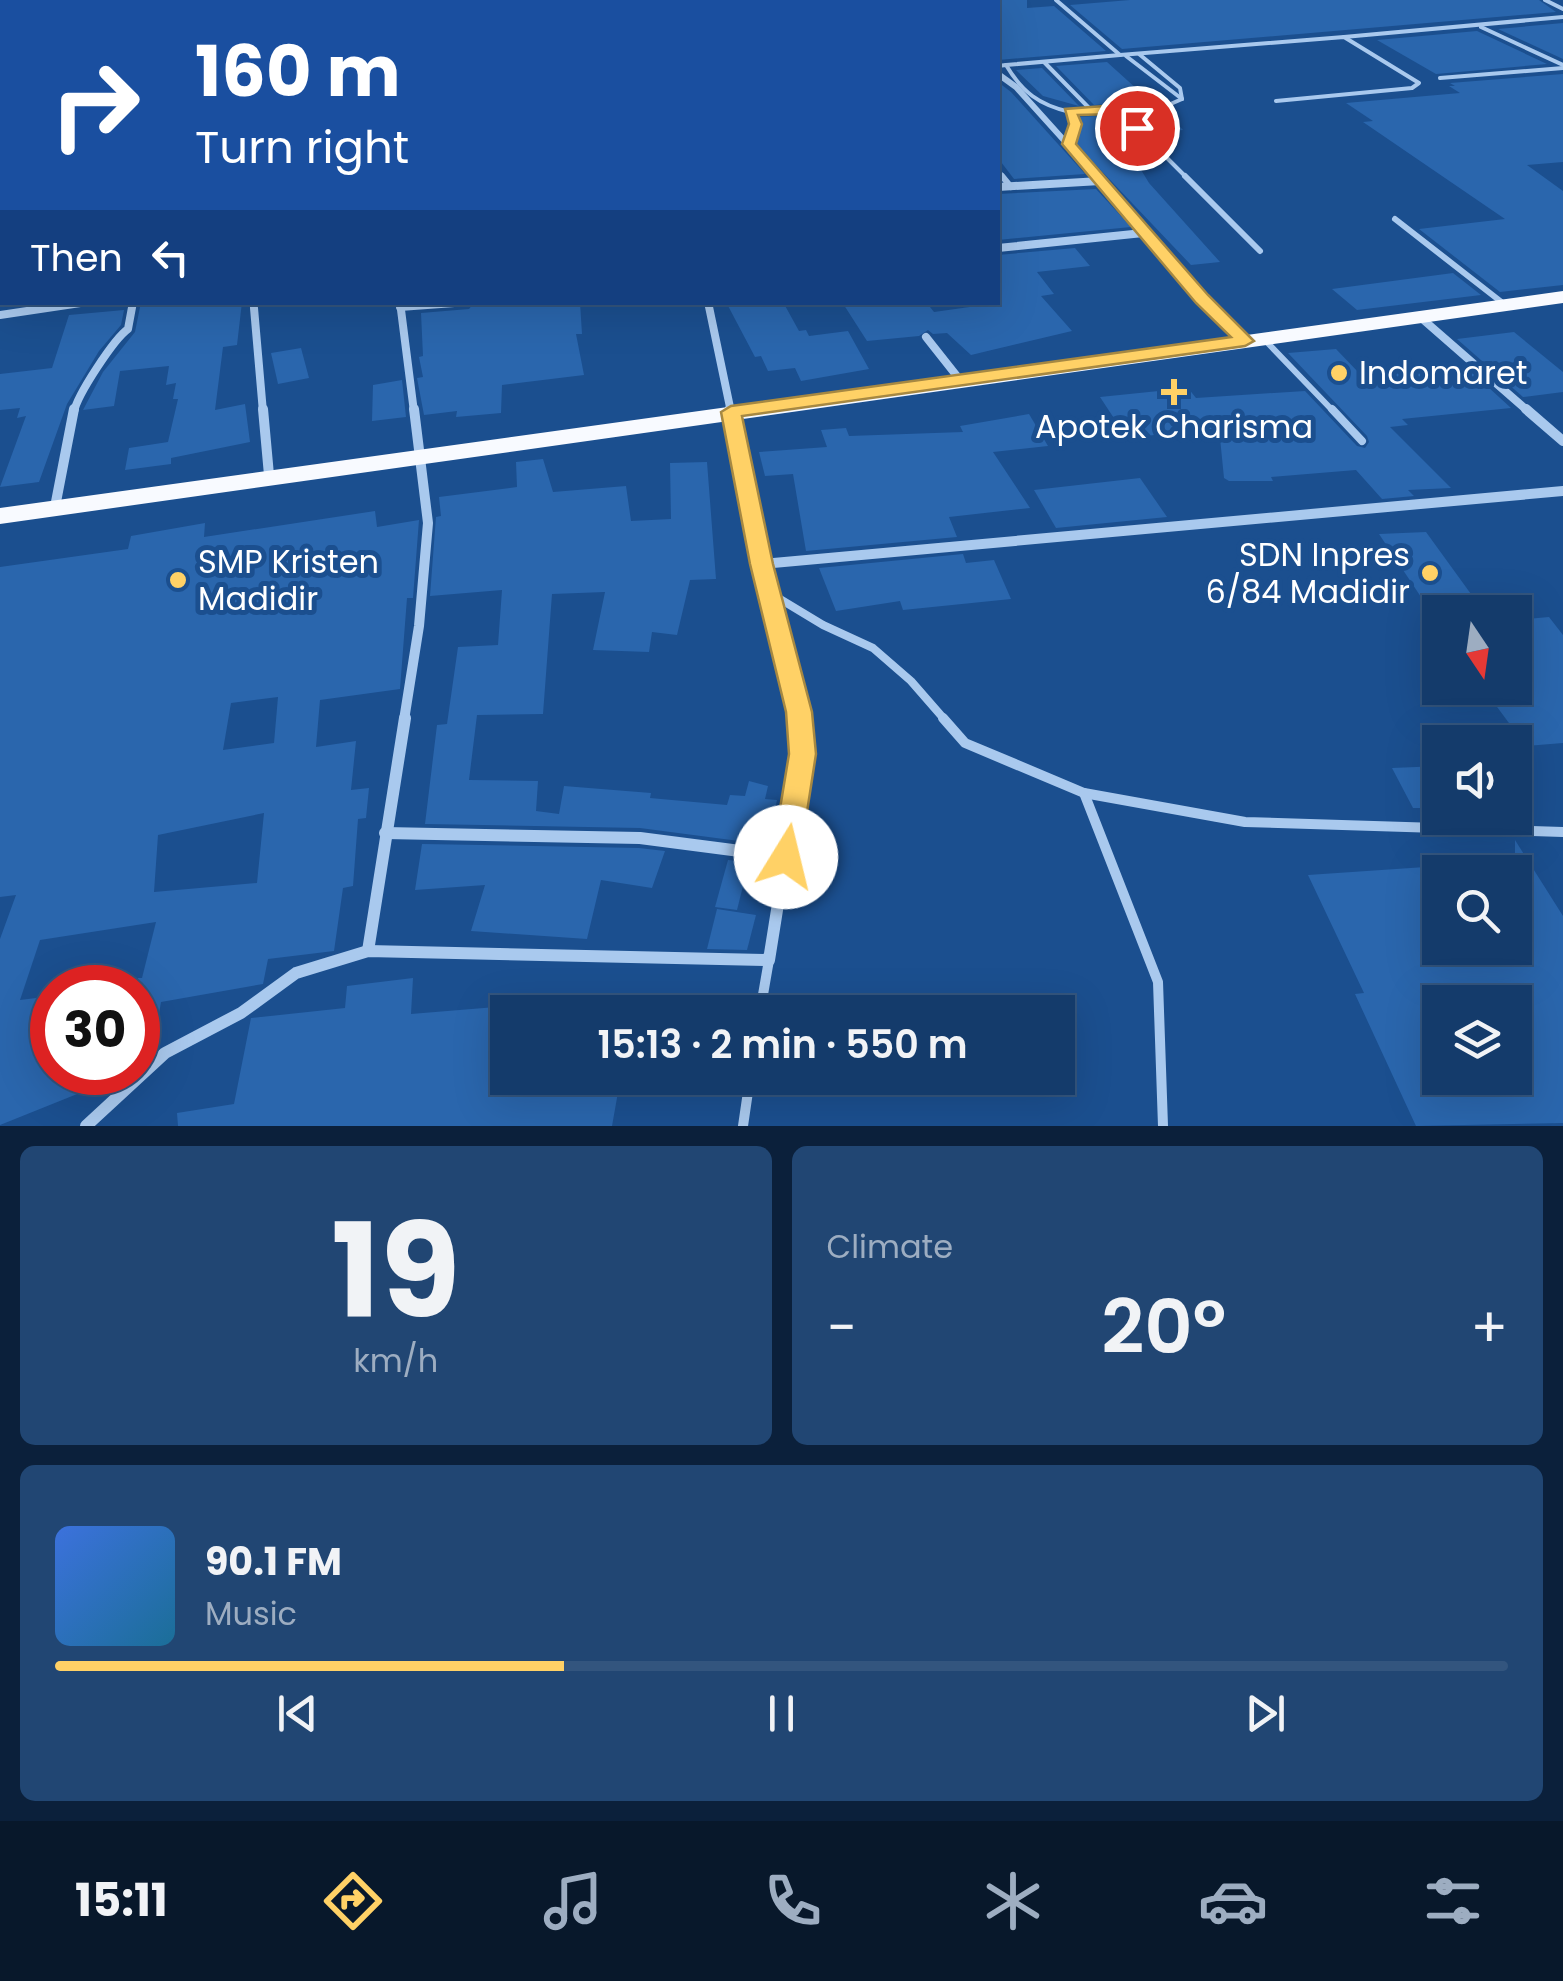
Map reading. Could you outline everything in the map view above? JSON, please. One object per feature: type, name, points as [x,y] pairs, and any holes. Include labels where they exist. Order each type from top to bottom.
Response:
[{"type":"highway","points":[[0,516],[269,475],[1563,296]]},
{"type":"street","points":[[1000,75],[1069,144],[1143,233],[1254,339]]},
{"type":"street","points":[[1000,187],[1100,181]]},
{"type":"street","points":[[1000,248],[1143,233]]},
{"type":"street","points":[[0,315],[81,305]]},
{"type":"street","points":[[54,507],[76,400],[106,359],[113,340],[128,329],[132,305]]},
{"type":"street","points":[[368,951],[424,580],[428,523],[400,305]]},
{"type":"street","points":[[86,1126],[165,1053],[241,1013],[296,973],[368,951],[768,960],[802,754],[799,712],[762,564],[709,305]]},
{"type":"street","points":[[254,308],[269,475]]},
{"type":"street","points":[[1419,316],[1563,441]]},
{"type":"street","points":[[926,336],[960,380]]},
{"type":"street","points":[[762,564],[1563,491]]},
{"type":"street","points":[[384,834],[640,838],[786,857]]},
{"type":"lane","points":[[1056,0],[1182,99]]},
{"type":"lane","points":[[1545,0],[1563,9]]},
{"type":"lane","points":[[1000,66],[1563,17]]},
{"type":"lane","points":[[1480,26],[1563,67]]},
{"type":"lane","points":[[1276,101],[1418,86],[1412,77],[1344,38]]},
{"type":"lane","points":[[1139,54],[1176,83],[1183,93],[1182,99]]},
{"type":"lane","points":[[1044,62],[1092,111]]},
{"type":"lane","points":[[1006,65],[1028,97],[1070,112],[1166,106],[1182,99]]},
{"type":"lane","points":[[1440,78],[1563,67]]},
{"type":"lane","points":[[1118,110],[1260,251]]},
{"type":"lane","points":[[1069,144],[1076,124],[1070,112]]},
{"type":"lane","points":[[1000,173],[1011,187]]},
{"type":"lane","points":[[1395,219],[1504,304]]},
{"type":"lane","points":[[1254,339],[1362,441]]},
{"type":"lane","points":[[770,594],[873,648],[912,681],[965,743],[1084,793],[1245,822],[1563,832]]},
{"type":"lane","points":[[1084,793],[1158,982],[1162,1126]]},
{"type":"lane","points":[[763,995],[768,960]]},
{"type":"lane","points":[[743,1126],[748,1095]]},
{"type":"building","points":[[1000,0],[1027,0],[1027,8],[1054,6],[1106,51],[1000,60]]},
{"type":"building","points":[[1130,0],[1539,0],[1556,12],[1122,49],[1070,5]]},
{"type":"building","points":[[1563,23],[1563,59],[1498,29]]},
{"type":"building","points":[[1477,31],[1547,64],[1436,74],[1377,40]]},
{"type":"building","points":[[1107,62],[1155,101],[1094,105],[1056,66]]},
{"type":"building","points":[[1042,68],[1079,106],[1043,96],[1016,70]]},
{"type":"building","points":[[1563,74],[1563,162],[1527,165],[1563,191],[1563,285],[1500,292],[1419,229],[1505,219],[1363,122],[1373,121],[1346,103],[1460,93],[1450,83]]},
{"type":"building","points":[[1000,84],[1085,174],[1014,179],[1000,161]]},
{"type":"building","points":[[1166,112],[1183,130],[1150,133],[1131,114]]},
{"type":"building","points":[[1116,115],[1135,134],[1120,135],[1149,183],[1220,262],[1191,265],[1075,143],[1082,124],[1079,117]]},
{"type":"building","points":[[1096,189],[1131,227],[1000,240],[1000,194]]},
{"type":"building","points":[[1075,248],[1090,266],[1037,272],[1054,294],[1041,296],[1072,331],[971,355],[947,333],[933,334],[928,330],[919,336],[867,341],[844,305],[928,305],[934,312],[1000,305],[1000,255]]},
{"type":"building","points":[[1453,273],[1481,295],[1357,310],[1332,289]]},
{"type":"building","points":[[140,305],[242,305],[237,345],[223,347],[215,410],[245,404],[250,442],[171,458],[171,464],[125,470],[129,448],[168,442],[178,399],[173,399],[176,383],[166,385],[169,366],[120,371],[114,406],[83,410],[103,372],[135,332]]},
{"type":"building","points":[[472,305],[580,305],[582,334],[576,334],[584,375],[502,385],[501,413],[456,417],[457,411],[424,415],[417,378],[423,377],[419,357],[423,356],[421,313],[469,309]]},
{"type":"building","points":[[728,305],[785,305],[799,331],[806,330],[809,336],[848,331],[869,369],[801,381],[795,368],[768,371],[761,356],[755,357]]},
{"type":"building","points":[[124,310],[121,325],[99,351],[67,404],[39,482],[0,487],[26,416],[17,418],[20,408],[0,410],[0,374],[52,368],[69,315]]},
{"type":"building","points":[[1514,332],[1563,372],[1563,392],[1523,397],[1457,339]]},
{"type":"building","points":[[301,348],[309,378],[278,384],[271,353]]},
{"type":"building","points":[[1336,349],[1360,374],[1464,365],[1511,408],[1402,419],[1408,425],[1390,427],[1451,488],[1408,490],[1414,496],[1382,499],[1356,470],[1271,477],[1273,481],[1229,481],[1224,478],[1219,428],[1127,438],[1100,397],[1188,388],[1196,398],[1305,391],[1357,446],[1365,448],[1367,436],[1288,353]]},
{"type":"building","points":[[402,380],[406,417],[372,421],[373,385]]},
{"type":"building","points":[[1029,414],[1048,446],[993,452],[1030,508],[949,517],[957,537],[806,551],[793,474],[765,476],[759,452],[827,447],[821,430],[846,428],[849,436],[963,432],[960,426]]},
{"type":"building","points":[[543,459],[553,492],[626,486],[631,521],[671,519],[670,463],[707,462],[716,579],[690,580],[677,635],[652,632],[649,652],[593,650],[605,592],[552,594],[543,714],[477,715],[469,780],[538,781],[536,811],[559,814],[564,786],[651,793],[650,798],[727,805],[730,795],[745,796],[749,781],[768,786],[765,799],[777,800],[768,841],[755,839],[754,843],[640,828],[425,824],[437,725],[447,724],[458,647],[498,645],[502,590],[430,596],[436,517],[441,516],[439,497],[517,487],[516,462]]},
{"type":"building","points":[[1140,478],[1167,517],[1056,528],[1034,490]]},
{"type":"building","points":[[375,511],[377,527],[419,520],[413,598],[407,598],[400,689],[320,700],[316,747],[356,741],[351,790],[369,788],[366,818],[358,819],[353,886],[343,888],[334,951],[268,959],[263,984],[161,1002],[160,1008],[160,965],[145,965],[156,922],[40,940],[20,1000],[30,999],[30,1095],[75,1095],[0,1125],[0,939],[16,895],[0,897],[0,567],[128,549],[131,536],[205,523],[204,537]],"holes":[[[278,697],[274,743],[223,750],[231,703]],[[264,813],[257,883],[154,892],[158,835]]]},
{"type":"building","name":"SDN Inpres 6/84 Madidir","points":[[1426,532],[1472,595],[1422,595],[1422,598],[1379,534]]},
{"type":"building","points":[[963,554],[966,563],[994,560],[1011,599],[903,610],[900,601],[836,611],[819,568]]},
{"type":"building","points":[[1549,617],[1563,635],[1563,743],[1532,746],[1532,725],[1510,725],[1496,705],[1532,705],[1532,618]]},
{"type":"building","points":[[1422,767],[1422,808],[1413,808],[1392,768]]},
{"type":"building","points":[[1515,840],[1524,855],[1515,855]]},
{"type":"building","points":[[422,844],[665,851],[652,888],[601,880],[587,939],[471,931],[485,885],[415,890]]},
{"type":"building","points":[[728,860],[749,862],[737,910],[715,907]]},
{"type":"building","points":[[1422,867],[1422,965],[1532,965],[1532,867],[1563,916],[1563,1123],[1416,1126],[1355,994],[1364,993],[1308,875]]},
{"type":"building","points":[[717,909],[756,915],[747,950],[707,949]]},
{"type":"building","points":[[413,978],[411,1014],[490,1007],[490,1095],[618,1095],[612,1126],[178,1126],[177,1113],[234,1104],[251,1018],[345,1008],[347,986]]},
{"type":"place","name":"Indomaret","points":[[1339,373]]},
{"type":"place","name":"Apotek Charisma","points":[[1174,392]]},
{"type":"place","name":"SDN Inpres 6/84 Madidir","points":[[1430,573]]},
{"type":"place","name":"SMP Kristen Madidir","points":[[178,580]]},
{"type":"route","points":[[786,857],[802,754],[799,712],[762,564],[731,412],[1245,341],[1143,233],[1069,144],[1076,124],[1070,112],[1118,110],[1137,128]]}]
